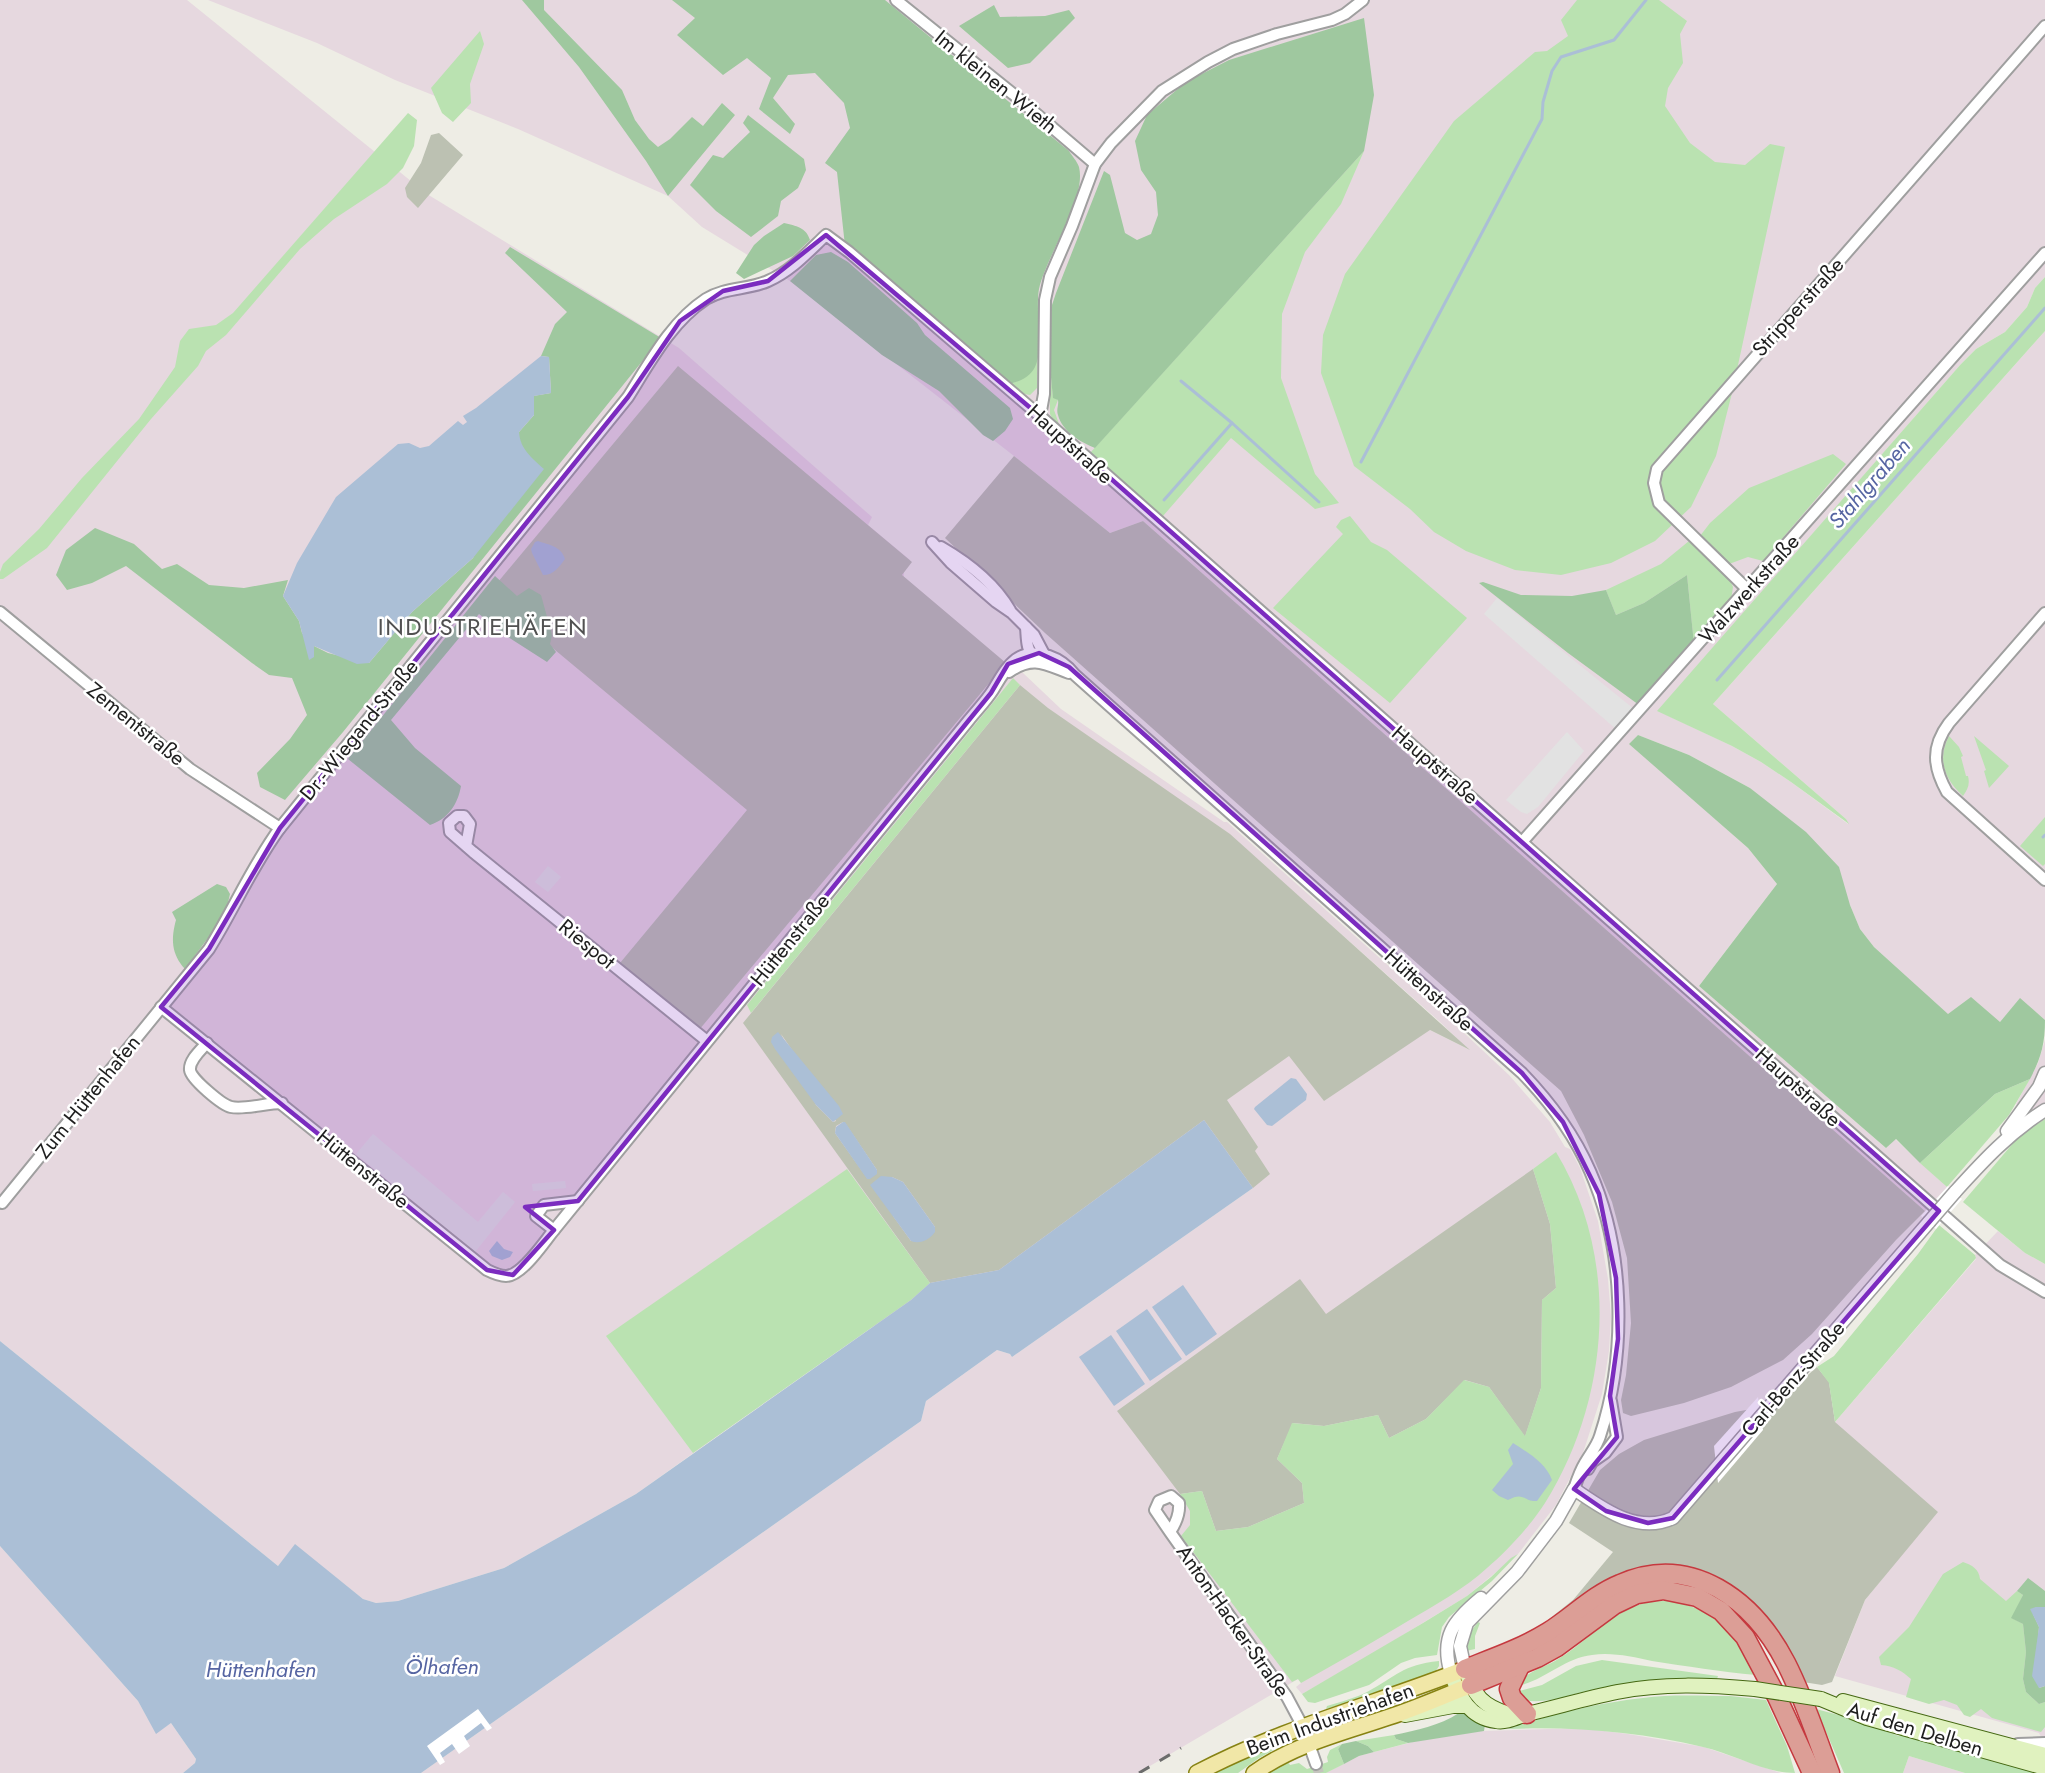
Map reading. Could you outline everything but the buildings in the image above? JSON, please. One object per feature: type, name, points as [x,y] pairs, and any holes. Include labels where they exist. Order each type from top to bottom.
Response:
[{"type":"highway","points":[[1461,1680],[1532,1641],[1620,1584],[1656,1574],[1679,1574],[1693,1577],[1720,1588],[1769,1634],[1786,1662],[1804,1702],[1830,1773]]},
{"type":"highway","points":[[1461,1680],[1520,1666],[1557,1647],[1614,1605],[1637,1594],[1663,1590],[1697,1597],[1721,1611],[1746,1637],[1812,1773]]},
{"type":"highway","points":[[1520,1666],[1509,1689],[1523,1716]]},
{"type":"main road","name":"Beim Industriehafen","points":[[1197,1773],[1234,1754],[1303,1726],[1414,1689],[1461,1680]]},
{"type":"main road","name":"Beim Industriehafen","points":[[1254,1773],[1276,1758],[1309,1743],[1391,1716],[1461,1680]]},
{"type":"main road","points":[[1391,1716],[1414,1715],[1453,1706],[1466,1706],[1461,1680]]},
{"type":"main road","points":[[1461,1680],[1483,1702],[1502,1712],[1523,1716]]},
{"type":"main road","name":"Auf den Delben","points":[[1466,1706],[1479,1716],[1495,1721],[1507,1721],[1617,1692],[1665,1686],[1703,1685],[1755,1689],[1843,1701],[2045,1755]]},
{"type":"main road","name":"Auf den Delben","points":[[1821,1699],[1867,1718],[2045,1768]]},
{"type":"street","name":"Im kleinen Wieth","points":[[896,0],[1013,94],[1095,164]]},
{"type":"street","points":[[1040,416],[1044,394],[1045,300],[1050,277],[1095,164],[1111,143],[1162,91],[1186,74],[1233,49],[1277,34],[1332,20],[1345,14],[1363,0]]},
{"type":"street","name":"Stripperstraße","points":[[1748,590],[1659,503],[1654,483],[1657,469],[2045,26]]},
{"type":"street","name":"Hauptstraße","points":[[723,291],[742,289],[768,281],[793,266],[826,235],[849,252],[1040,416],[2000,1264],[2045,1292]]},
{"type":"street","name":"Walzwerkstraße","points":[[1522,842],[2045,253]]},
{"type":"street","name":"Dr.-Wiegand-Straße","points":[[174,991],[209,949],[266,847],[280,828],[628,397],[670,333],[680,321],[706,299],[723,291]]},
{"type":"street","points":[[932,542],[957,556],[1001,594],[1012,613],[1034,635],[1037,657]]},
{"type":"street","name":"Zementstraße","points":[[0,612],[190,769],[280,828]]},
{"type":"street","points":[[2045,613],[1942,731],[1936,754],[1938,775],[1947,792],[2045,880]]},
{"type":"street","name":"Hüttenstraße","points":[[161,1006],[487,1270],[504,1276],[513,1275],[524,1266],[578,1201],[977,711],[1001,677],[1037,657],[1056,659],[1069,667],[1075,675],[1514,1066],[1538,1089],[1578,1146],[1599,1194],[1612,1252],[1618,1310],[1618,1339],[1610,1396],[1600,1436],[1574,1488]]},
{"type":"street","name":"Riespot","points":[[466,846],[707,1041]]},
{"type":"street","name":"Zum Hüttenhafen","points":[[2,1203],[174,991]]},
{"type":"street","points":[[207,1043],[192,1062],[190,1070],[193,1078],[228,1107],[282,1103]]},
{"type":"street","name":"Carl-Benz-Straße","points":[[1986,1159],[2039,1087],[2045,1073]]},
{"type":"street","name":"Carl-Benz-Straße","points":[[1574,1488],[1606,1511],[1622,1518],[1660,1523],[1673,1518],[1955,1192],[2021,1125],[2045,1110]]},
{"type":"street","points":[[554,1230],[536,1216],[540,1208],[544,1205],[578,1201]]},
{"type":"street","name":"Hüttenstraße","points":[[1461,1680],[1460,1646],[1467,1623],[1517,1572],[1556,1521],[1574,1488],[1592,1462],[1605,1453],[1617,1437],[1610,1396]]},
{"type":"street","name":"Anton-Hacker-Straße","points":[[1170,1532],[1287,1697],[1303,1726],[1316,1764]]},
{"type":"street","points":[[2008,1745],[2045,1743]]},
{"type":"highlighted area","points":[[826,235],[1040,416],[1939,1211],[1673,1518],[1648,1523],[1606,1511],[1574,1489],[1617,1437],[1610,1396],[1618,1339],[1616,1278],[1599,1194],[1563,1122],[1522,1073],[1069,667],[1039,653],[1008,664],[991,693],[578,1201],[525,1207],[554,1230],[513,1275],[487,1270],[161,1007],[209,949],[280,828],[628,397],[680,321],[723,291],[768,281]]},
{"type":"shaded area","points":[[0,0],[187,0],[427,194],[679,348],[872,517],[868,525],[910,560],[904,567],[904,577],[975,637],[1013,678],[1022,672],[1061,709],[1227,822],[1509,1075],[1550,1122],[1565,1147],[1570,1149],[1580,1168],[1598,1221],[1608,1279],[1611,1317],[1609,1351],[1602,1394],[1583,1453],[1556,1505],[1518,1554],[1467,1596],[1362,1660],[1302,1694],[1296,1687],[1301,1683],[1298,1679],[1138,1773],[421,1773],[921,1421],[926,1401],[997,1350],[1010,1354],[1012,1357],[1253,1188],[869,1328],[636,1494],[504,1568],[398,1601],[376,1603],[363,1599],[295,1545],[278,1566],[0,1341]],"holes":[[[1231,836],[1468,1049],[1430,1030]]]},
{"type":"shaded area","points":[[208,0],[2045,0],[2045,277],[2035,288],[2027,307],[2005,332],[1976,349],[1961,364],[1658,711],[1761,762],[1848,824],[1846,819],[1713,704],[2045,331],[2045,1020],[2020,999],[2000,1022],[1948,1015],[1874,947],[1860,929],[1850,905],[1750,788],[1689,755],[1638,735],[1630,744],[1748,848],[1777,884],[1699,986],[1886,1148],[1895,1139],[1947,1187],[1925,1211],[1143,521],[1110,533],[790,281],[702,227],[668,196],[518,129],[395,80],[317,43]]},
{"type":"shaded area","points":[[439,133],[463,155],[418,208],[407,197],[405,188],[421,163],[431,135]]},
{"type":"shaded area","points":[[678,366],[912,562],[902,575],[1006,663],[699,1030],[620,963],[747,810],[488,594]]},
{"type":"shaded area","points":[[1014,456],[1110,533],[1143,521],[1925,1211],[1812,1334],[1783,1360],[1731,1387],[1684,1403],[1631,1416],[1623,1413],[1621,1400],[1631,1323],[1627,1258],[1612,1202],[1584,1135],[1561,1091],[1045,633],[945,538]]},
{"type":"shaded area","points":[[1497,598],[1634,709],[1617,730],[1484,614]]},
{"type":"shaded area","points":[[1020,685],[1048,708],[1230,834],[1470,1050],[1430,1030],[1324,1101],[1289,1056],[1227,1100],[1258,1147],[1255,1151],[1270,1174],[1253,1188],[1204,1120],[999,1270],[930,1283],[743,1023]],"holes":[[[781,1034],[799,1060],[836,1121],[833,1122],[816,1105]],[[845,1123],[877,1170],[867,1178],[835,1133],[836,1126]],[[892,1177],[903,1182],[935,1227],[911,1241],[893,1216]]]},
{"type":"shaded area","points":[[1567,732],[1584,751],[1538,807],[1527,814],[1521,812],[1506,800]]},
{"type":"shaded area","points":[[548,866],[561,877],[548,892],[535,882]]},
{"type":"shaded area","points":[[2045,1040],[2045,1119],[2041,1122],[2016,1104],[2038,1063]]},
{"type":"shaded area","points":[[373,1134],[478,1222],[503,1192],[515,1202],[475,1252],[356,1154]]},
{"type":"shaded area","points":[[1533,1169],[1550,1224],[1556,1288],[1542,1300],[1541,1388],[1525,1437],[1489,1387],[1465,1380],[1426,1419],[1389,1438],[1378,1415],[1324,1426],[1293,1423],[1277,1459],[1302,1483],[1304,1503],[1248,1527],[1216,1531],[1202,1491],[1180,1494],[1117,1411],[1300,1279],[1326,1314]]},
{"type":"shaded area","points":[[565,1181],[566,1188],[533,1191],[532,1184]]},
{"type":"shaded area","points":[[1998,1231],[2025,1253],[2045,1264],[2045,1742],[2039,1733],[1835,1676],[1865,1600],[1883,1578],[1835,1422],[1976,1259],[1975,1255]]},
{"type":"shaded area","points":[[1817,1367],[1829,1382],[1835,1422],[1938,1512],[1865,1600],[1832,1682],[1822,1685],[1803,1682],[1722,1583],[1550,1623],[1548,1620],[1573,1600],[1613,1552],[1569,1523],[1600,1470],[1619,1454],[1644,1440],[1735,1412],[1757,1408],[1800,1382]]},
{"type":"shaded area","points":[[0,1546],[138,1701],[156,1733],[171,1723],[196,1759],[195,1763],[183,1773],[0,1773]]},
{"type":"shaded area","points":[[1581,1728],[1704,1747],[1781,1773],[1326,1773],[1359,1756],[1424,1739],[1481,1731]]},
{"type":"shaded area","points":[[1909,1756],[1965,1773],[1903,1773]]},
{"type":"green space","points":[[522,0],[544,0],[544,10],[622,90],[635,120],[658,147],[670,139],[692,117],[703,126],[722,103],[735,115],[668,196],[579,67]]},
{"type":"green space","points":[[672,0],[885,0],[1069,151],[1079,167],[1080,180],[1072,211],[1039,289],[1039,350],[1035,367],[1030,374],[1009,384],[845,246],[837,172],[825,163],[850,128],[844,103],[815,73],[788,75],[773,98],[795,124],[790,134],[759,109],[771,78],[747,58],[723,75],[677,35],[695,18]]},
{"type":"green space","points":[[1577,0],[1659,0],[1687,21],[1680,34],[1683,63],[1668,88],[1665,106],[1690,143],[1715,162],[1745,165],[1770,144],[1785,147],[1732,393],[1716,456],[1691,507],[1655,541],[1611,563],[1561,575],[1515,570],[1466,551],[1434,532],[1410,509],[1354,466],[1321,373],[1323,335],[1345,274],[1454,121],[1535,52],[1547,51],[1568,36],[1561,20]]},
{"type":"green space","points":[[994,5],[1000,17],[1045,16],[1069,10],[1075,18],[1030,63],[1008,68],[959,26]]},
{"type":"green space","points":[[1364,18],[1374,95],[1364,151],[1095,448],[1078,439],[1063,426],[1057,413],[1058,400],[1053,398],[1049,357],[1049,314],[1104,171],[1110,175],[1125,233],[1137,240],[1151,234],[1158,215],[1156,192],[1141,170],[1135,141],[1147,115],[1186,82],[1229,60]]},
{"type":"green space","points":[[480,31],[484,44],[470,84],[471,103],[453,122],[442,113],[431,88]]},
{"type":"green space","points":[[408,113],[417,120],[414,146],[403,168],[387,184],[334,219],[300,249],[226,335],[206,351],[198,366],[151,419],[47,548],[0,579],[3,564],[39,529],[82,478],[139,419],[175,367],[180,341],[189,329],[216,325],[233,313]]},
{"type":"green space","points":[[748,115],[804,159],[806,170],[798,188],[781,201],[778,216],[751,237],[716,211],[690,185],[713,155],[723,158],[750,132],[743,123]]},
{"type":"green space","points":[[1364,151],[1341,204],[1305,252],[1282,314],[1281,378],[1315,474],[1339,503],[1315,509],[1231,438],[1163,516],[1090,453]]},
{"type":"green space","points":[[784,223],[803,230],[810,240],[793,256],[744,279],[736,273],[754,245]]},
{"type":"green space","points":[[510,247],[661,338],[343,732],[285,800],[260,787],[257,773],[290,739],[307,715],[292,678],[269,675],[126,566],[92,583],[67,590],[56,575],[66,550],[95,528],[134,544],[162,569],[177,564],[209,585],[244,588],[288,580],[283,596],[299,621],[302,633],[314,646],[328,653],[369,663],[412,612],[473,558],[524,451],[519,441],[519,432],[534,415],[533,396],[551,393],[549,357],[541,356],[555,324],[567,312],[505,253]]},
{"type":"green space","points":[[831,252],[848,262],[917,323],[925,335],[1010,408],[1013,419],[1005,431],[993,441],[983,435],[939,391],[882,355],[790,281],[816,255]]},
{"type":"green space","points":[[2045,277],[2045,331],[1713,704],[1849,824],[1761,762],[1657,711],[1961,364],[1976,349],[2005,332],[2027,307],[2035,288]]},
{"type":"green space","points":[[1038,352],[1037,388],[1030,395],[1019,393],[1009,384],[1020,380],[1029,372]]},
{"type":"green space","points":[[1049,357],[1053,397],[1058,400],[1054,410],[1065,432],[1054,422],[1050,414]]},
{"type":"green space","points":[[1833,454],[1846,464],[1763,561],[1748,557],[1729,564],[1700,536],[1710,523],[1749,488]]},
{"type":"green space","points":[[1350,516],[1371,542],[1387,550],[1467,618],[1390,703],[1273,608],[1343,534],[1336,527],[1341,520]]},
{"type":"green space","points":[[1689,541],[1730,580],[1733,587],[1731,600],[1694,644],[1687,575],[1644,603],[1616,615],[1606,590],[1661,564]]},
{"type":"green space","points":[[1687,575],[1694,644],[1639,705],[1479,583],[1483,582],[1521,595],[1572,596],[1606,590],[1616,615],[1644,603]]},
{"type":"green space","points":[[495,576],[517,596],[529,588],[541,595],[552,635],[550,644],[556,652],[547,662],[505,635],[479,614],[391,720],[415,748],[461,786],[451,810],[442,819],[430,825],[348,759]]},
{"type":"green space","points":[[1013,678],[1020,685],[751,1013],[747,1005]]},
{"type":"green space","points":[[1638,735],[1689,755],[1750,788],[1806,832],[1839,867],[1860,929],[1874,947],[1948,1014],[1971,997],[2000,1022],[2020,998],[2045,1020],[2042,1051],[2030,1079],[1995,1094],[1920,1163],[1896,1139],[1886,1148],[1699,986],[1777,884],[1748,848],[1629,744]]},
{"type":"green space","points":[[1949,736],[1959,747],[1966,776],[1968,776],[1968,786],[1963,796],[1951,783],[1944,768],[1943,753]]},
{"type":"green space","points":[[1974,736],[2009,766],[1989,788],[1984,771],[1986,770]]},
{"type":"green space","points":[[2045,817],[2045,864],[2043,866],[2020,846]]},
{"type":"green space","points":[[217,884],[226,887],[230,894],[225,915],[185,969],[177,958],[173,946],[176,920],[172,912]]},
{"type":"green space","points":[[2030,1079],[2009,1115],[1947,1187],[1920,1163],[1995,1094]]},
{"type":"green space","points":[[2045,1119],[2045,1264],[2025,1253],[1963,1202],[2020,1135]]},
{"type":"green space","points":[[1556,1152],[1577,1194],[1591,1237],[1598,1283],[1599,1329],[1594,1374],[1583,1419],[1567,1462],[1533,1520],[1510,1546],[1478,1576],[1439,1603],[1328,1668],[1301,1683],[1298,1679],[1292,1682],[1181,1536],[1190,1525],[1190,1511],[1180,1494],[1202,1491],[1216,1531],[1248,1527],[1304,1503],[1302,1483],[1277,1459],[1292,1423],[1324,1426],[1378,1415],[1389,1438],[1426,1419],[1464,1380],[1489,1387],[1525,1436],[1541,1388],[1542,1300],[1556,1288],[1550,1224],[1533,1169]]},
{"type":"green space","points":[[847,1169],[930,1283],[911,1300],[693,1453],[606,1336]]},
{"type":"green space","points":[[1939,1225],[1976,1258],[1835,1422],[1829,1383],[1817,1367],[1834,1356]]},
{"type":"green space","points":[[1518,1554],[1492,1581],[1449,1617],[1442,1627],[1437,1655],[1415,1658],[1401,1663],[1369,1685],[1315,1703],[1308,1702],[1302,1694],[1467,1596]]},
{"type":"green space","points":[[1963,1562],[1975,1568],[1980,1579],[2006,1601],[2017,1591],[2023,1595],[2012,1618],[2023,1624],[2026,1652],[2023,1679],[2026,1692],[2039,1704],[2045,1702],[2045,1727],[2041,1732],[1992,1718],[1981,1709],[1970,1717],[1964,1715],[1957,1705],[1944,1700],[1929,1704],[1906,1697],[1911,1679],[1898,1669],[1881,1665],[1879,1657],[1909,1627],[1943,1574]]},
{"type":"green space","points":[[2028,1578],[2045,1591],[2045,1607],[2036,1607],[2033,1614],[2039,1627],[2037,1650],[2039,1688],[2045,1686],[2045,1702],[2039,1704],[2026,1692],[2023,1679],[2026,1652],[2023,1624],[2011,1618],[2023,1595],[2017,1591]]},
{"type":"green space","points":[[1672,1601],[1688,1605],[1714,1618],[1733,1637],[1756,1675],[1622,1655],[1600,1654],[1572,1660],[1517,1686],[1529,1674],[1555,1661],[1625,1611],[1645,1603]]},
{"type":"green space","points":[[1478,1622],[1480,1623],[1475,1636],[1475,1649],[1466,1651],[1468,1635]]},
{"type":"green space","points":[[1602,1660],[1718,1676],[1717,1679],[1673,1679],[1630,1683],[1540,1701],[1520,1699],[1515,1692],[1542,1685],[1576,1666]]},
{"type":"green space","points":[[1439,1661],[1439,1666],[1432,1677],[1326,1709],[1327,1706],[1367,1692],[1408,1668]]},
{"type":"green space","points":[[1426,1690],[1427,1692],[1395,1704],[1382,1712],[1332,1730],[1331,1727],[1372,1714],[1393,1702]]},
{"type":"green space","points":[[1664,1696],[1730,1696],[1766,1700],[1787,1746],[1795,1773],[1760,1767],[1715,1750],[1655,1737],[1582,1729],[1508,1729],[1575,1710],[1626,1700]]},
{"type":"green space","points":[[1816,1709],[1899,1736],[1904,1734],[2045,1773],[1965,1773],[1909,1756],[1903,1773],[1844,1773]]},
{"type":"green space","points":[[1459,1713],[1466,1713],[1485,1725],[1484,1731],[1408,1743],[1396,1739],[1394,1735],[1436,1724]]},
{"type":"green space","points":[[1394,1735],[1396,1739],[1408,1743],[1374,1752],[1368,1746],[1356,1741]]},
{"type":"green space","points":[[1282,1740],[1282,1745],[1238,1773],[1207,1773]]},
{"type":"green space","points":[[1356,1741],[1368,1746],[1374,1752],[1359,1756],[1344,1764],[1338,1749],[1342,1744]]},
{"type":"green space","points":[[1342,1744],[1338,1749],[1344,1764],[1326,1773],[1269,1773],[1288,1762],[1290,1765],[1299,1763],[1307,1769],[1328,1762],[1327,1757],[1330,1750]]},
{"type":"water","points":[[541,356],[549,357],[551,393],[534,396],[534,415],[519,432],[524,448],[544,469],[473,558],[412,612],[369,663],[357,664],[314,646],[314,657],[309,660],[299,621],[283,596],[297,563],[336,497],[398,444],[409,443],[420,448],[429,446],[458,421],[463,425],[467,422],[463,416]]},
{"type":"water","points":[[538,541],[561,551],[565,559],[550,574],[543,575],[532,553],[531,549]]},
{"type":"water","points":[[778,1032],[839,1106],[843,1114],[833,1122],[816,1105],[775,1049],[771,1042],[772,1037]]},
{"type":"water","points":[[1291,1078],[1296,1079],[1307,1094],[1306,1100],[1272,1126],[1267,1125],[1254,1109],[1255,1107]]},
{"type":"water","points":[[1204,1120],[1253,1188],[1012,1357],[1010,1354],[997,1350],[926,1401],[921,1421],[421,1773],[183,1773],[195,1763],[196,1759],[171,1723],[156,1734],[138,1701],[0,1546],[0,1341],[278,1566],[295,1544],[363,1599],[376,1603],[398,1601],[504,1568],[636,1494],[911,1300],[930,1283],[999,1270]]},
{"type":"water","points":[[843,1122],[877,1170],[877,1174],[870,1179],[867,1179],[835,1133],[836,1127]]},
{"type":"water","points":[[881,1176],[892,1177],[903,1182],[935,1227],[935,1232],[930,1237],[921,1242],[911,1241],[870,1185]]},
{"type":"water","points":[[497,1241],[504,1249],[513,1252],[510,1257],[502,1260],[492,1256],[489,1251]]},
{"type":"water","points":[[1183,1285],[1217,1334],[1186,1356],[1152,1307]]},
{"type":"water","points":[[1147,1309],[1182,1359],[1150,1381],[1116,1331]]},
{"type":"water","points":[[1111,1335],[1145,1384],[1114,1406],[1079,1357]]},
{"type":"water","points":[[1513,1443],[1541,1463],[1552,1480],[1537,1501],[1517,1496],[1508,1500],[1492,1490],[1513,1464],[1508,1450]]},
{"type":"water","points":[[2045,1607],[2045,1686],[2039,1688],[2032,1676],[2039,1627],[2030,1609]]},
{"type":"pier","points":[[1948,1186],[1962,1199],[1936,1229],[1921,1216]]},
{"type":"pier","points":[[1758,1397],[1763,1430],[1718,1483],[1714,1446]]},
{"type":"pier","points":[[478,1709],[492,1728],[487,1731],[481,1723],[464,1736],[470,1746],[459,1754],[452,1744],[440,1753],[445,1762],[440,1765],[427,1746]]},
{"type":"waterway","points":[[1361,462],[1542,119],[1543,102],[1552,71],[1561,57],[1614,40],[1646,0]]},
{"type":"waterway","name":"Stahlgraben","points":[[1717,680],[2045,308]]},
{"type":"waterway","points":[[1181,381],[1232,423],[1319,502]]},
{"type":"waterway","points":[[1164,500],[1232,423]]},
{"type":"tunnel","points":[[1316,1764],[1319,1773]]},
{"type":"railway","points":[[1139,1773],[1181,1748]]},
{"type":"district","name":"INDUSTRIEHÄFEN","points":[[483,627]]},
{"type":"water label","name":"Ölhafen","points":[[442,1666]]},
{"type":"water label","name":"Hüttenhafen","points":[[261,1669]]}]
